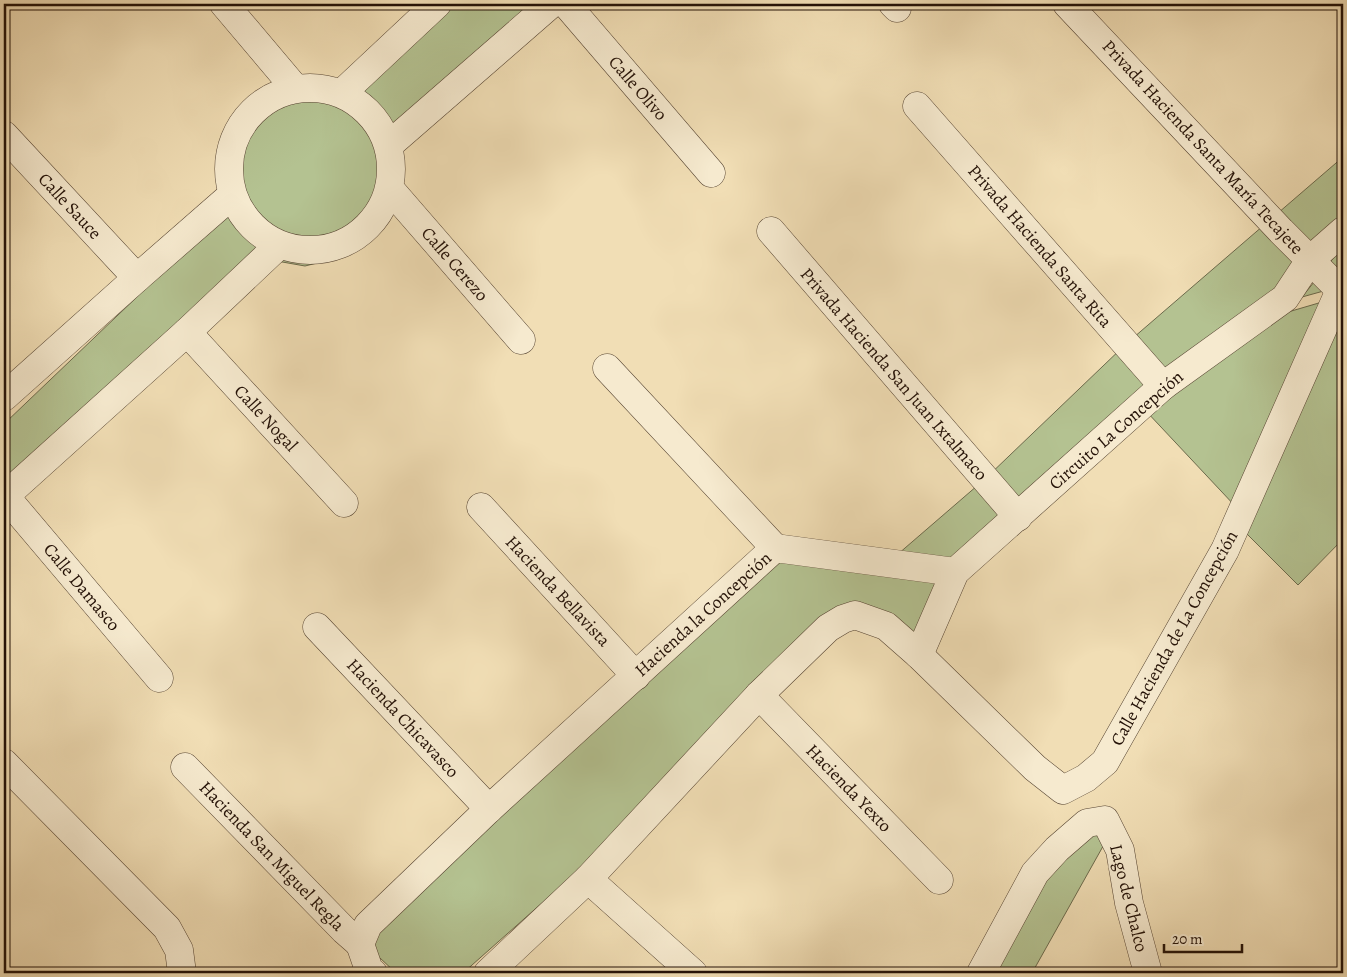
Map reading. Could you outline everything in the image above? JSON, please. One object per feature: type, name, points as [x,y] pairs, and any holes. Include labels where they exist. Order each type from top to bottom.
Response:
[{"type":"street","points":[[224,4],[295,88]]},
{"type":"street","points":[[342,93],[437,4]]},
{"type":"street","points":[[389,145],[551,4]]},
{"type":"street","name":"Calle Olivo","points":[[566,4],[711,172]]},
{"type":"street","name":"Privada Hacienda Santa María Tecajete","points":[[1067,4],[1310,260],[1342,288]]},
{"type":"street","points":[[316,87],[342,93],[371,116],[389,145],[390,188],[374,220],[346,242],[311,251],[279,245],[250,226],[232,195],[229,160],[240,127],[263,102],[295,88],[316,87]]},
{"type":"street","name":"Privada Hacienda Santa Rita","points":[[917,106],[1163,386]]},
{"type":"street","name":"Calle Sauce","points":[[4,135],[137,278]]},
{"type":"street","name":"Calle Cerezo","points":[[390,188],[521,340]]},
{"type":"street","points":[[4,397],[232,195]]},
{"type":"street","name":"Privada Hacienda San Juan Ixtalmaco","points":[[770,231],[1018,517]]},
{"type":"street","points":[[1285,298],[1310,260],[1343,231]]},
{"type":"street","points":[[4,491],[187,332],[279,245]]},
{"type":"street","points":[[1285,298],[1342,288]]},
{"type":"street","name":"Calle Hacienda de La Concepción","points":[[919,655],[1035,768],[1063,790],[1086,778],[1105,762],[1225,550],[1243,506],[1342,288]]},
{"type":"street","name":"Circuito La Concepción","points":[[955,572],[1163,386],[1285,298]]},
{"type":"street","name":"Calle Nogal","points":[[187,332],[344,503]]},
{"type":"street","points":[[607,368],[775,548]]},
{"type":"street","name":"Calle Damasco","points":[[4,491],[159,678]]},
{"type":"street","name":"Hacienda Bellavista","points":[[481,507],[636,676]]},
{"type":"street","name":"Hacienda la Concepción","points":[[360,944],[368,925],[490,809],[775,548],[955,572]]},
{"type":"street","points":[[488,973],[588,879],[759,695],[828,628],[855,615],[886,626],[919,655],[955,572]]},
{"type":"street","name":"Hacienda Chicavasco","points":[[318,628],[490,809]]},
{"type":"street","name":"Hacienda Yexto","points":[[759,695],[939,880]]},
{"type":"street","points":[[4,763],[167,928],[179,950],[182,973]]},
{"type":"street","name":"Hacienda San Miguel Regla","points":[[186,767],[344,930],[360,944]]},
{"type":"street","name":"Lago de Chalco","points":[[981,973],[1035,873],[1057,849],[1087,823],[1105,820],[1120,850],[1130,903],[1148,973]]},
{"type":"street","points":[[588,879],[693,973]]},
{"type":"street","points":[[360,944],[369,970],[373,973]]},
{"type":"green space","points":[[439,4],[549,4],[387,156],[387,201],[371,234],[341,257],[305,266],[271,260],[8,486],[4,461],[4,424],[140,294],[222,208],[219,171],[231,137],[255,110],[288,96],[310,95],[338,101]]},
{"type":"green space","points":[[1343,157],[1343,237],[1017,516],[911,641],[858,612],[595,856],[463,973],[396,973],[363,942],[777,552],[883,567],[985,479],[1126,344]]},
{"type":"green space","points":[[1343,246],[1343,283],[1338,287],[1302,297]]},
{"type":"green space","points":[[1343,288],[1343,539],[1298,585],[1230,517],[1236,507],[1145,410],[1288,312],[1329,300]]},
{"type":"green space","points":[[1087,823],[1111,832],[1032,973],[981,973]]}]
